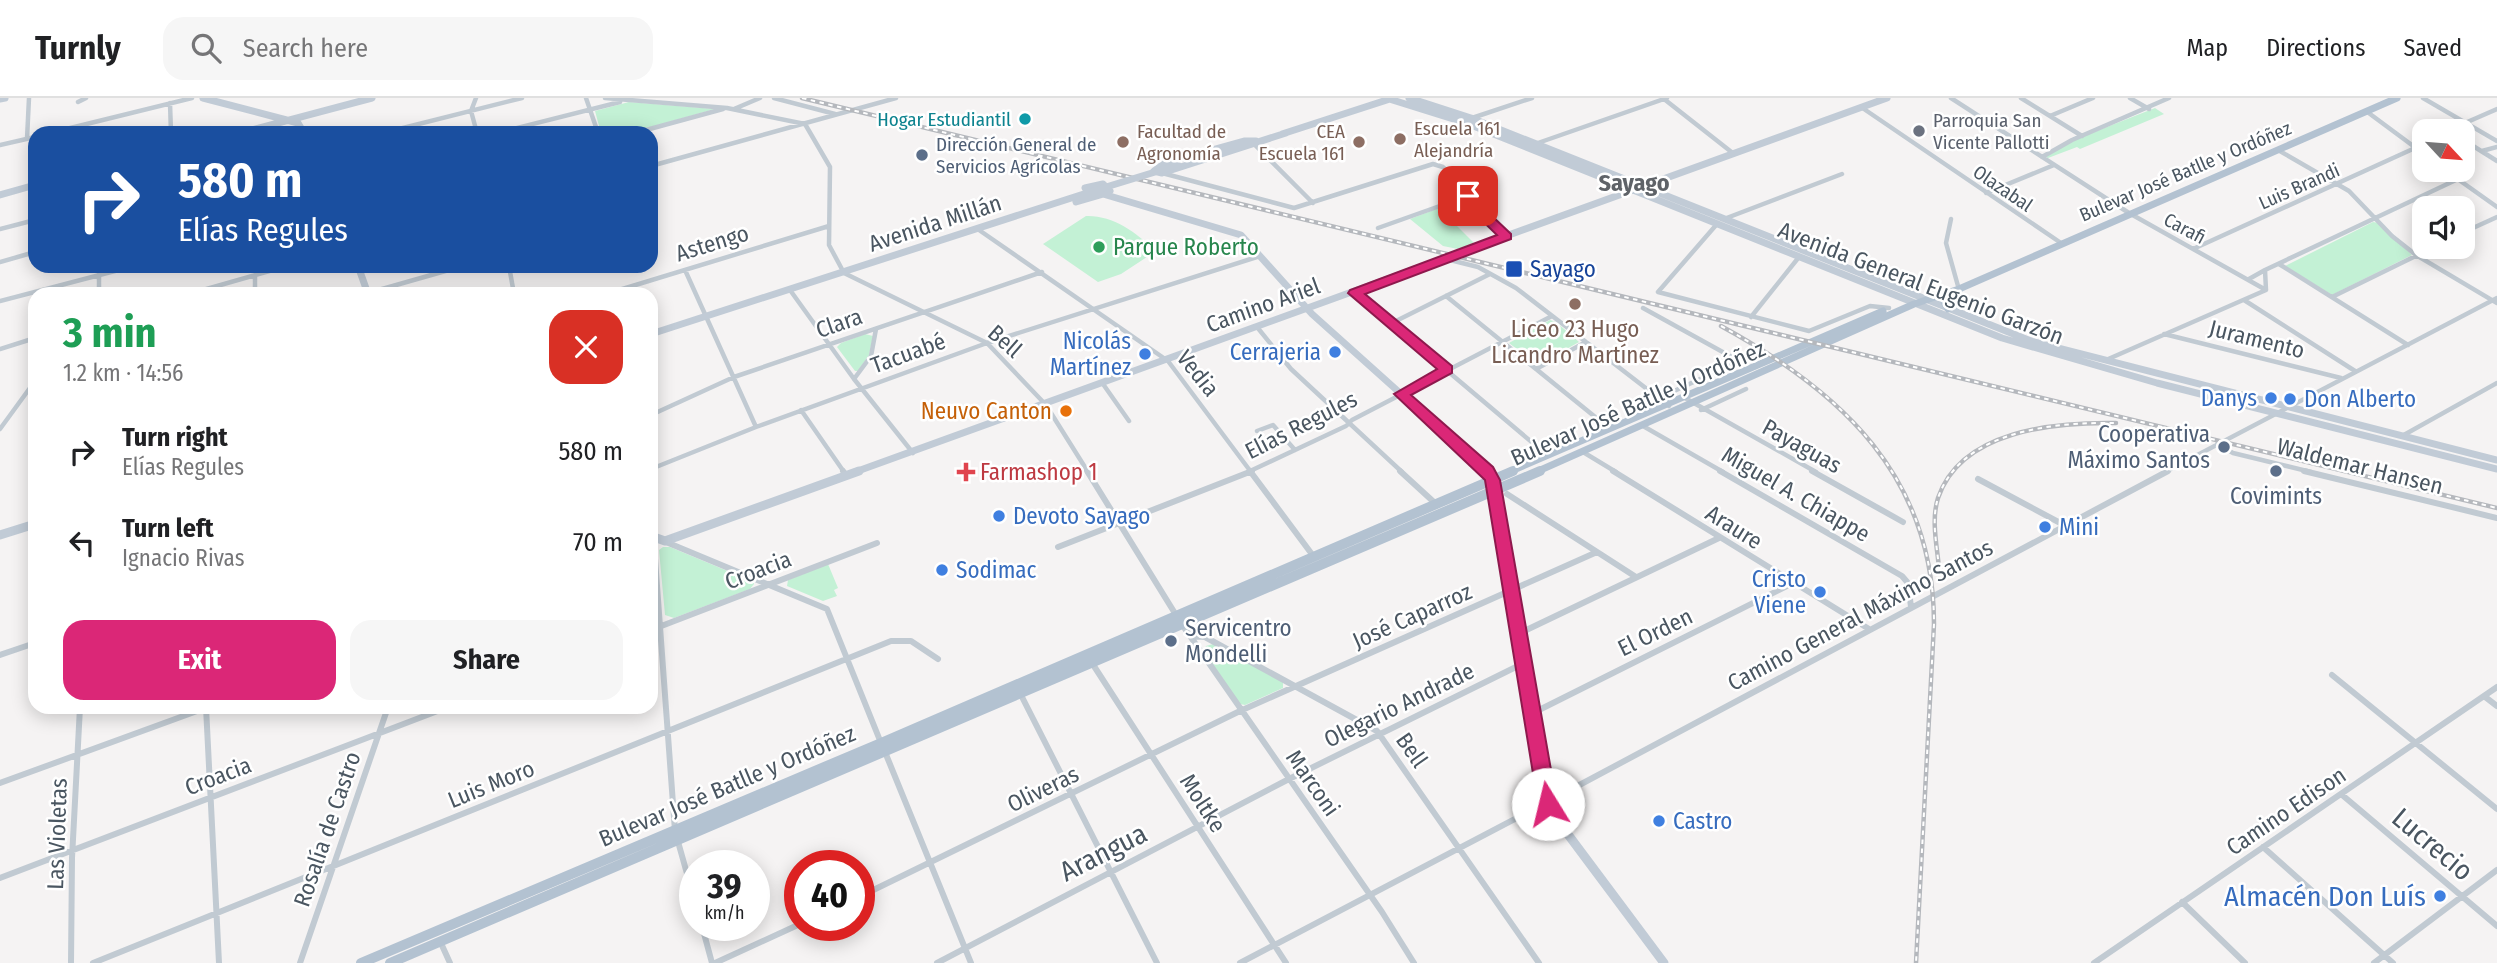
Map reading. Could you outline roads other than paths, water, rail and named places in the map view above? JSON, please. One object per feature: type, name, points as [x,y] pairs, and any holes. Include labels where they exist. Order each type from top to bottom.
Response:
[{"type":"main road","points":[[202,98],[289,120],[300,126]]},
{"type":"main road","points":[[266,126],[372,98]]},
{"type":"main road","points":[[1162,173],[1390,98]]},
{"type":"main road","name":"Avenida General Eugenio Garzón","points":[[1390,98],[1466,123],[1634,191],[1720,222],[2002,338],[2064,358],[2497,469]]},
{"type":"main road","name":"Avenida General Eugenio Garzón","points":[[1409,98],[1471,118],[1643,187],[1798,257],[2031,341],[2497,460]]},
{"type":"main road","name":"Camino Ariel","points":[[665,541],[1168,361],[1887,98]]},
{"type":"main road","name":"Bulevar José Batlle y Ordóñez","points":[[1688,401],[1889,308],[1945,295],[2396,98]]},
{"type":"main road","name":"Avenida Millán","points":[[658,332],[980,230],[1093,191],[1256,143]]},
{"type":"main road","points":[[970,233],[1020,210],[1095,185],[1105,185],[1109,194]]},
{"type":"main road","points":[[0,195],[28,187]]},
{"type":"main road","points":[[980,230],[1109,194],[1233,231],[1243,237],[1307,309],[1487,471],[1494,484],[1548,804],[1552,814],[1664,963]]},
{"type":"main road","name":"Bulevar José Batlle y Ordóñez","points":[[361,963],[676,835],[883,747],[1494,484],[1547,455],[1688,401],[1916,301],[1987,276]]},
{"type":"main road","points":[[1945,295],[1944,302],[1948,309]]},
{"type":"main road","name":"Bulevar José Batlle y Ordóñez","points":[[1179,620],[1436,504],[1583,452],[1643,426],[1671,408]]},
{"type":"main road","points":[[0,535],[28,526]]},
{"type":"main road","points":[[658,538],[665,541]]},
{"type":"main road","name":"Bulevar José Batlle y Ordóñez","points":[[883,747],[1091,663],[1111,649]]},
{"type":"main road","name":"Bulevar José Batlle y Ordóñez","points":[[390,963],[676,835]]},
{"type":"street","points":[[0,145],[27,139],[29,98]]},
{"type":"street","points":[[78,102],[86,98]]},
{"type":"street","points":[[83,126],[192,98]]},
{"type":"street","points":[[475,126],[471,111],[476,98]]},
{"type":"street","points":[[411,126],[522,98]]},
{"type":"street","points":[[586,98],[596,126]]},
{"type":"street","points":[[605,98],[727,108],[805,124],[830,167],[830,247],[844,273]]},
{"type":"street","points":[[525,126],[635,98]]},
{"type":"street","points":[[774,98],[838,115]]},
{"type":"street","points":[[658,164],[896,98]]},
{"type":"street","points":[[1471,118],[1532,98]]},
{"type":"street","points":[[1535,144],[1666,98],[1734,154]]},
{"type":"street","name":"Carafi","points":[[1951,98],[2129,214],[2249,278],[2266,290]]},
{"type":"street","points":[[2021,98],[2082,136]]},
{"type":"street","points":[[2050,116],[2093,98]]},
{"type":"street","points":[[2130,98],[2149,109]]},
{"type":"street","points":[[2042,157],[2082,136],[2169,98]]},
{"type":"street","points":[[2423,98],[2458,119]]},
{"type":"street","points":[[734,109],[757,99]]},
{"type":"street","points":[[170,103],[171,126]]},
{"type":"street","name":"Olazabal","points":[[1861,107],[2061,243]]},
{"type":"street","points":[[658,127],[727,108]]},
{"type":"street","points":[[2474,119],[2497,108]]},
{"type":"street","points":[[2365,111],[2412,145]]},
{"type":"street","points":[[2475,129],[2497,141]]},
{"type":"street","points":[[1256,143],[1313,203]]},
{"type":"street","points":[[2475,147],[2497,161]]},
{"type":"street","points":[[2482,151],[2497,147]]},
{"type":"street","points":[[2278,150],[2337,184],[2362,203],[2392,236],[2412,252]]},
{"type":"street","name":"Luis Brandi","points":[[2193,248],[2412,150]]},
{"type":"street","points":[[1162,173],[1290,208],[1431,164],[1443,167],[1468,191],[1465,197],[1378,228]]},
{"type":"street","points":[[1986,193],[2054,165]]},
{"type":"street","points":[[1798,257],[1751,317],[1658,292],[1720,222],[1842,174]]},
{"type":"street","points":[[2249,278],[2452,182]]},
{"type":"street","points":[[2462,182],[2497,207]]},
{"type":"street","points":[[1465,197],[1506,237]]},
{"type":"street","points":[[2475,227],[2497,217]]},
{"type":"street","points":[[1951,219],[1946,243],[1958,286]]},
{"type":"street","points":[[0,229],[28,222]]},
{"type":"street","name":"Astengo","points":[[629,287],[829,226]]},
{"type":"street","name":"Vedia","points":[[980,230],[1168,361],[1314,557]]},
{"type":"street","points":[[0,262],[28,254]]},
{"type":"street","name":"Tacuabé","points":[[658,465],[986,343],[1260,256]]},
{"type":"street","points":[[2332,297],[2412,257]]},
{"type":"street","points":[[1446,259],[1478,267],[1516,288],[1671,408]]},
{"type":"street","points":[[2423,259],[2496,300]]},
{"type":"street","points":[[2279,264],[2408,345]]},
{"type":"street","points":[[685,270],[756,427]]},
{"type":"street","points":[[2106,362],[2108,358],[2266,290],[2265,270]]},
{"type":"street","name":"Clara","points":[[658,412],[734,377],[1042,272]]},
{"type":"street","points":[[53,287],[107,273]]},
{"type":"street","points":[[213,287],[262,273]]},
{"type":"street","points":[[392,287],[439,273]]},
{"type":"street","name":"Bell","points":[[844,273],[986,343],[1046,405],[1179,620]]},
{"type":"street","points":[[1392,323],[1490,274]]},
{"type":"street","points":[[99,275],[99,287]]},
{"type":"street","points":[[255,275],[255,287]]},
{"type":"street","points":[[790,290],[854,379],[913,453]]},
{"type":"street","points":[[1355,293],[1547,455]]},
{"type":"street","points":[[0,301],[28,294]]},
{"type":"street","points":[[1446,296],[1610,429]]},
{"type":"street","points":[[2244,300],[2355,371]]},
{"type":"street","name":"Camino General Máximo Santos","points":[[1240,963],[1548,804],[1869,629],[2341,378],[2496,300]]},
{"type":"street","name":"Bulevar José Batlle y Ordóñez","points":[[1751,317],[1805,331],[1821,328],[1870,306],[1889,308]]},
{"type":"street","name":"Bulevar José Batlle y Ordóñez","points":[[1643,307],[1738,358],[1737,364],[1659,398]]},
{"type":"street","name":"Elías Regules","points":[[1058,547],[1251,471],[1349,423],[1552,316]]},
{"type":"street","points":[[1257,327],[1291,369],[1436,504]]},
{"type":"street","points":[[854,379],[872,356],[876,345],[876,329]]},
{"type":"street","name":"Juramento","points":[[2164,334],[2341,378]]},
{"type":"street","points":[[0,349],[28,340]]},
{"type":"street","points":[[1536,369],[1586,342]]},
{"type":"street","points":[[2402,436],[2497,383]]},
{"type":"street","points":[[1103,384],[1129,421]]},
{"type":"street","name":"Bulevar José Batlle y Ordóñez","points":[[1701,410],[1746,388]]},
{"type":"street","points":[[0,429],[28,391]]},
{"type":"street","name":"Payaguas","points":[[1688,401],[1903,522]]},
{"type":"street","points":[[801,410],[847,476]]},
{"type":"street","points":[[1256,431],[1273,425],[1295,450]]},
{"type":"street","name":"Miguel A. Chiappe","points":[[1643,426],[1902,576],[1908,583],[1911,607]]},
{"type":"street","name":"Waldemar Hansen","points":[[2217,444],[2234,453],[2497,518]]},
{"type":"street","name":"Araure","points":[[1583,452],[1869,629]]},
{"type":"street","points":[[1978,478],[2064,525]]},
{"type":"street","points":[[1507,494],[1636,577]]},
{"type":"street","points":[[1520,633],[1719,538]]},
{"type":"street","points":[[665,541],[827,609],[971,963]]},
{"type":"street","name":"Camino Ariel","points":[[658,544],[665,541]]},
{"type":"street","name":"Croacia","points":[[660,626],[877,543]]},
{"type":"street","name":"José Caparroz","points":[[1240,711],[1597,552]]},
{"type":"street","name":"El Orden","points":[[1533,713],[1793,583]]},
{"type":"street","points":[[658,603],[676,835],[680,850]]},
{"type":"street","name":"Marconi","points":[[1179,620],[1371,896],[1414,963]]},
{"type":"street","name":"Bell","points":[[1190,636],[1205,637],[1372,727],[1380,734],[1539,963]]},
{"type":"street","name":"Luis Moro","points":[[93,963],[847,658],[902,639],[926,648],[939,659]]},
{"type":"street","points":[[0,655],[28,645]]},
{"type":"street","name":"Moltke","points":[[1091,663],[1286,963]]},
{"type":"street","name":"Olegario Andrade","points":[[1289,779],[1524,663]]},
{"type":"street","points":[[2332,675],[2497,809]]},
{"type":"street","name":"Camino Edison","points":[[2095,963],[2497,687]]},
{"type":"street","points":[[1020,693],[1157,963]]},
{"type":"street","points":[[2484,696],[2497,706]]},
{"type":"street","name":"Oliveras","points":[[875,890],[1240,711]]},
{"type":"street","name":"Las Violetas","points":[[71,963],[72,850],[80,714]]},
{"type":"street","points":[[0,783],[188,714]]},
{"type":"street","points":[[207,714],[209,798],[219,963]]},
{"type":"street","name":"Rosalía de Castro","points":[[300,963],[386,714]]},
{"type":"street","name":"Croacia","points":[[0,878],[430,714]]},
{"type":"street","name":"Arangua","points":[[937,963],[1289,779]]},
{"type":"street","name":"Lucrecio","points":[[2341,794],[2497,926]]},
{"type":"street","points":[[2263,847],[2393,963]]},
{"type":"street","points":[[2374,963],[2497,870]]},
{"type":"street","points":[[2182,902],[2245,963]]},
{"type":"street","points":[[707,941],[714,963],[784,931]]},
{"type":"street","points":[[440,942],[450,963]]},
{"type":"railway","points":[[802,98],[2497,508]]},
{"type":"railway","points":[[1721,326],[1805,380],[1842,411],[1873,445],[1899,483],[1918,525],[1930,572],[1934,624],[1916,963]]},
{"type":"railway","points":[[1939,568],[1935,524],[1938,498],[1950,475],[1967,457],[1988,444],[2039,428],[2116,423]]},
{"type":"place","name":"Hogar Estudiantil","points":[[1025,119]]},
{"type":"place","name":"Parroquia San Vicente Pallotti","points":[[1919,131]]},
{"type":"place","name":"Escuela 161 Alejandría","points":[[1400,139]]},
{"type":"place","name":"Facultad de Agronomía","points":[[1123,142]]},
{"type":"place","name":"CEA Escuela 161","points":[[1359,142]]},
{"type":"place","name":"Dirección General de Servicios Agrícolas","points":[[922,155]]},
{"type":"place","name":"Parque Roberto","points":[[1099,247]]},
{"type":"place","name":"Sayago","points":[[1514,269]]},
{"type":"place","name":"Liceo 23 Hugo Licandro Martínez","points":[[1575,304]]},
{"type":"place","name":"Cerrajeria","points":[[1335,352]]},
{"type":"place","name":"Nicolás Martínez","points":[[1145,354]]},
{"type":"place","name":"Danys","points":[[2271,398]]},
{"type":"place","name":"Don Alberto","points":[[2290,399]]},
{"type":"place","name":"Neuvo Canton","points":[[1066,411]]},
{"type":"place","name":"Cooperativa Máximo Santos","points":[[2224,447]]},
{"type":"place","name":"Covimints","points":[[2276,471]]},
{"type":"place","name":"Farmashop 1","points":[[966,472]]},
{"type":"place","name":"Devoto Sayago","points":[[999,516]]},
{"type":"place","name":"Mini","points":[[2045,527]]},
{"type":"place","name":"Sodimac","points":[[942,570]]},
{"type":"place","name":"Cristo Viene","points":[[1820,592]]},
{"type":"place","name":"Servicentro Mondelli","points":[[1171,641]]},
{"type":"place","name":"Castro","points":[[1659,821]]},
{"type":"place","name":"Almacén Don Luís","points":[[2440,896]]},
{"type":"district","name":"Sayago","points":[[1634,183]]}]
